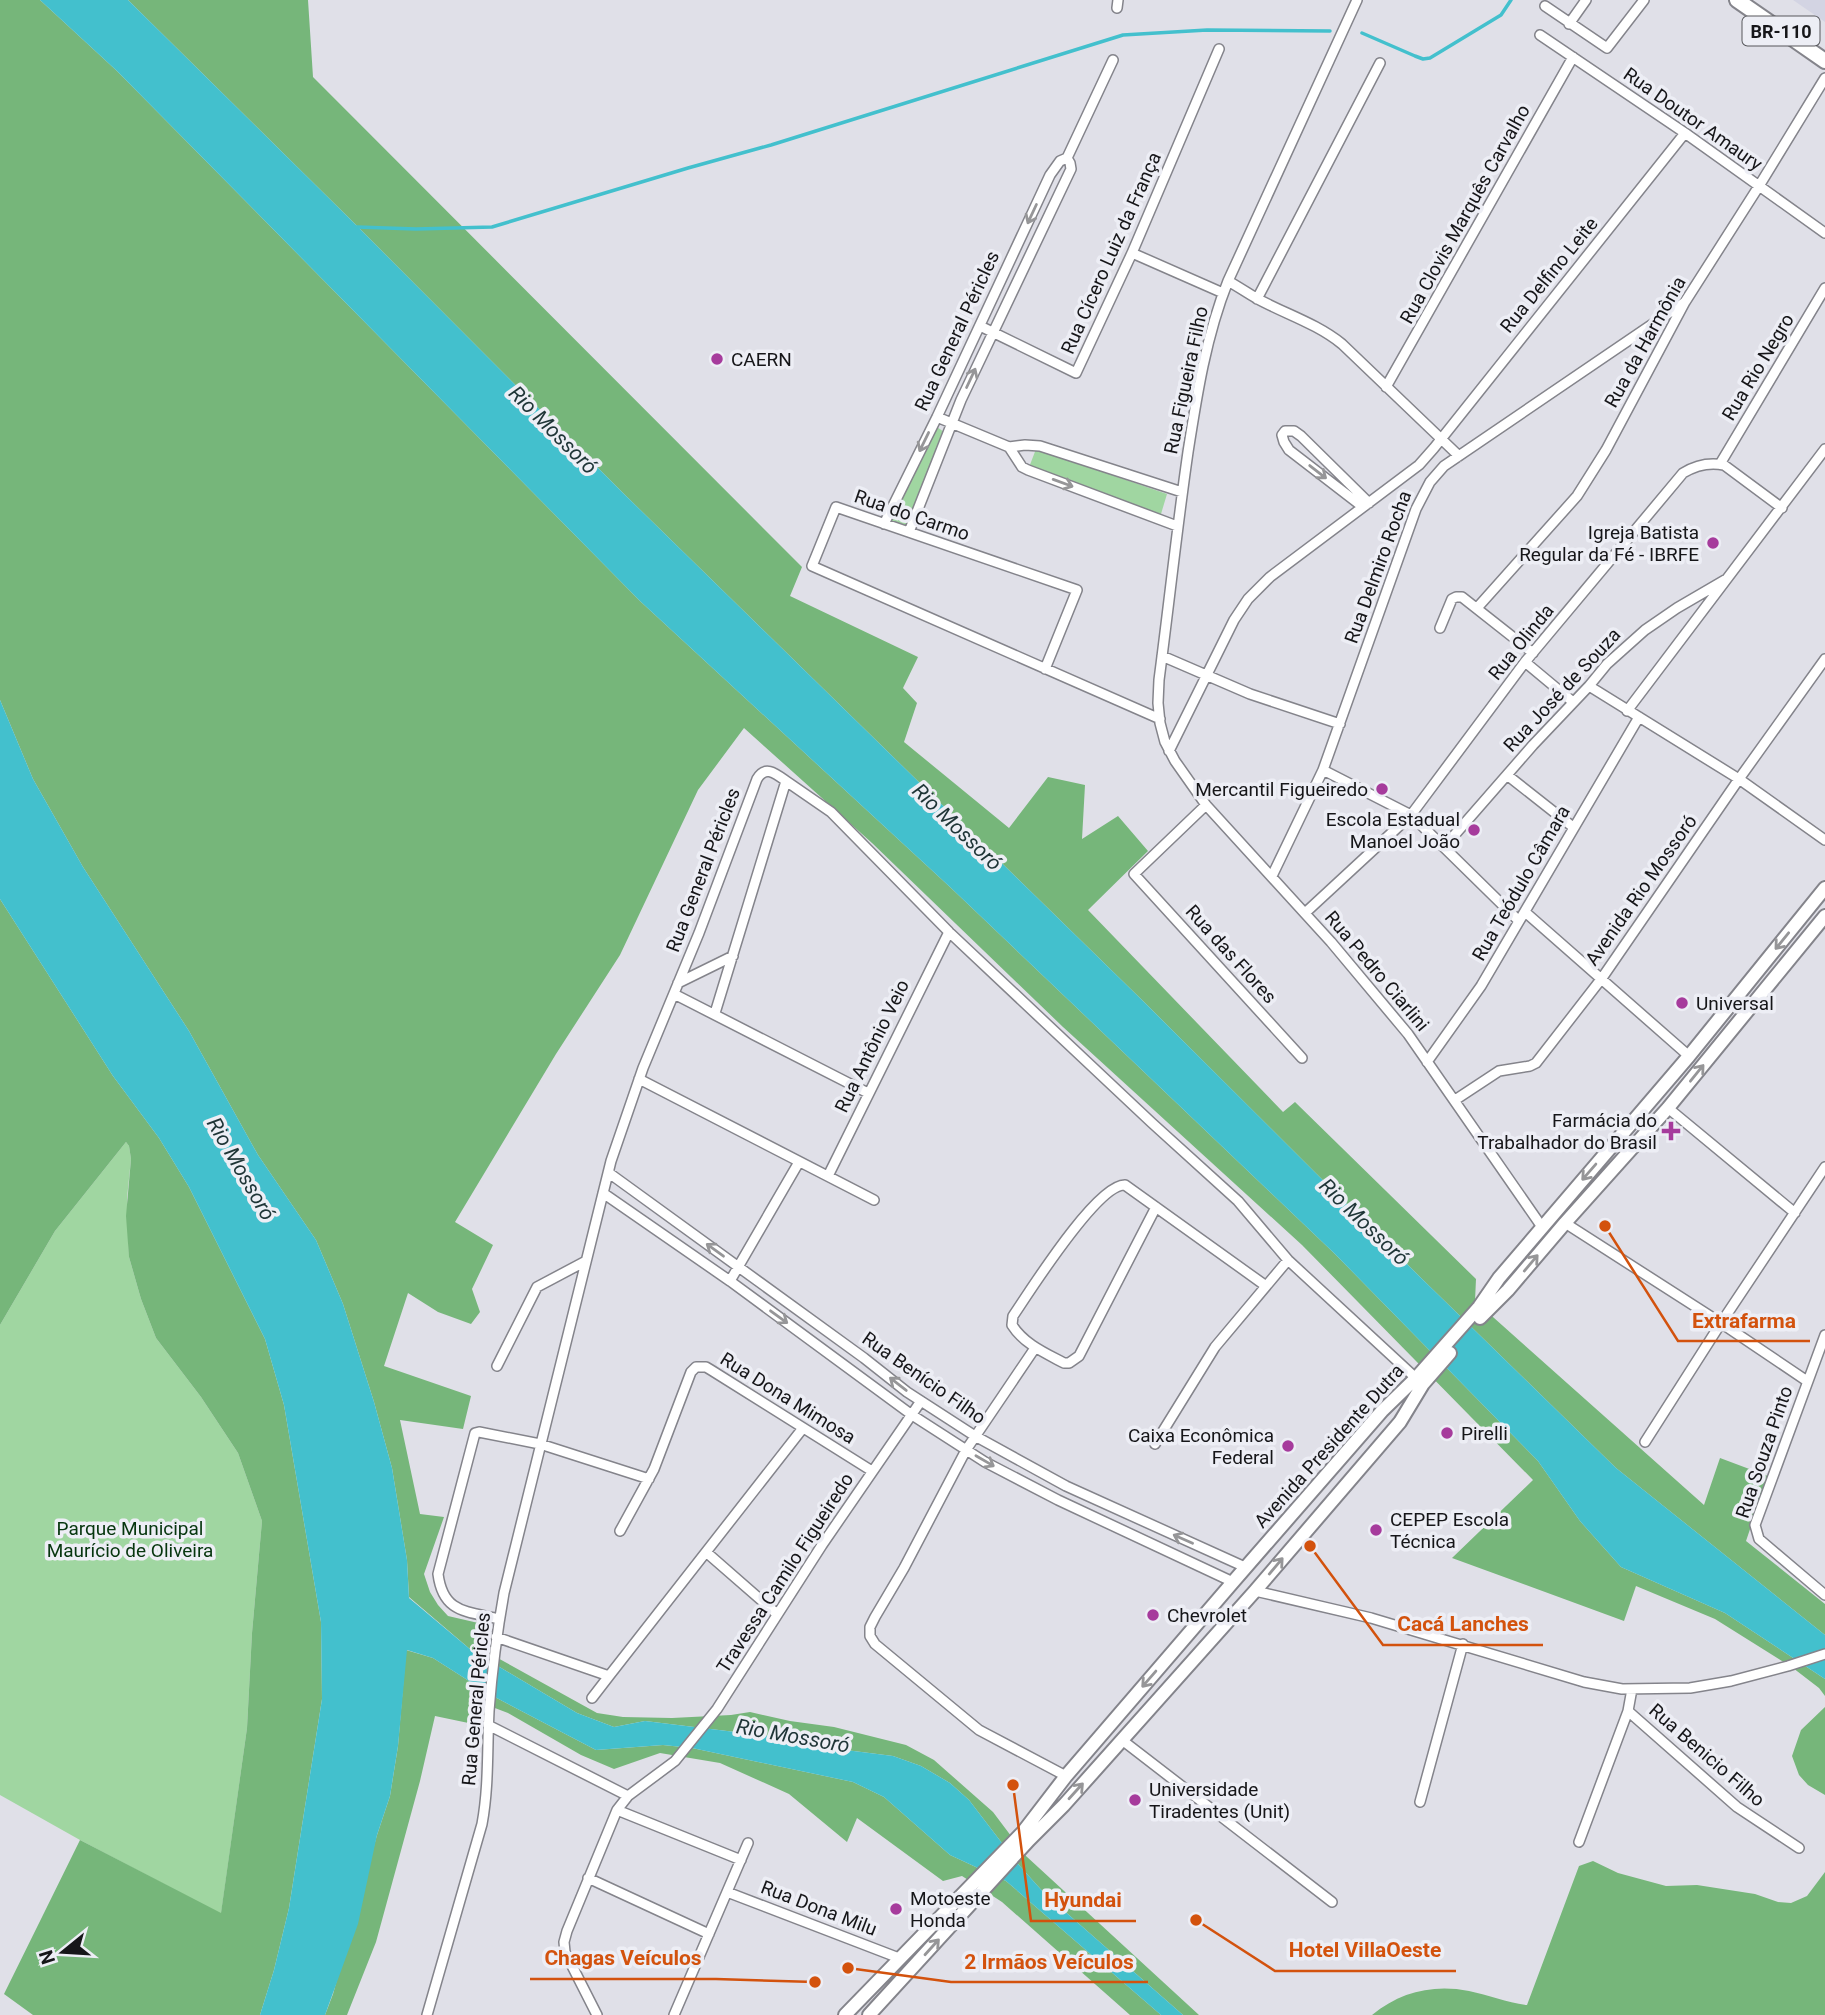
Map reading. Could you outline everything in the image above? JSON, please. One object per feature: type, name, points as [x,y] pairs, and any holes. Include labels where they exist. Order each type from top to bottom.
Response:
[{"type":"main road","name":"BR-110","points":[[1737,0],[1825,61]]},
{"type":"main road","name":"Avenida Presidente Dutra","points":[[1482,1310],[1499,1278],[1689,1056],[1825,888]]},
{"type":"main road","name":"Avenida Presidente Dutra","points":[[1026,1836],[1066,1776],[1245,1567],[1382,1411],[1422,1378],[1482,1310],[1508,1290],[1564,1223],[1668,1108],[1825,916]]},
{"type":"main road","points":[[1768,960],[1782,970]]},
{"type":"main road","name":"Avenida Presidente Dutra","points":[[869,2015],[977,1888],[1122,1740],[1255,1591],[1400,1422],[1422,1378]]},
{"type":"main road","points":[[1168,1657],[1183,1671]]},
{"type":"main road","name":"Avenida Presidente Dutra","points":[[845,2015],[899,1958],[977,1888]]},
{"type":"street","points":[[1569,24],[1586,0]]},
{"type":"street","points":[[1545,6],[1607,48],[1644,0]]},
{"type":"street","name":"Rua Figueira Filho","points":[[1169,751],[1157,703],[1182,492],[1202,366],[1217,308],[1228,281],[1355,1]]},
{"type":"street","name":"Rua Doutor Amaury","points":[[1541,35],[1825,233]]},
{"type":"street","name":"Rua Cícero Luiz da França","points":[[980,326],[1076,373],[1132,253],[1219,49]]},
{"type":"street","name":"Rua Clovis Marquês Carvalho","points":[[1386,387],[1573,57]]},
{"type":"street","name":"Rua General Péricles","points":[[884,524],[1050,175],[1060,161],[1067,158],[1113,60]]},
{"type":"street","points":[[1257,299],[1380,63]]},
{"type":"street","name":"Rua da Harmônia","points":[[1477,608],[1577,496],[1606,450],[1685,302],[1825,78]]},
{"type":"street","name":"Rua Delfino Leite","points":[[1169,751],[1234,620],[1248,598],[1258,587],[1419,465],[1685,133]]},
{"type":"street","name":"Rua General Péricles","points":[[909,532],[951,423],[1071,169],[1067,158]]},
{"type":"street","points":[[1132,253],[1223,293]]},
{"type":"street","points":[[1228,281],[1257,299],[1308,321],[1328,333],[1459,456]]},
{"type":"street","name":"Rua Rio Negro","points":[[1720,464],[1825,288]]},
{"type":"street","name":"Rua Delmiro Rocha","points":[[1272,876],[1323,770],[1416,509],[1430,482],[1444,466],[1685,302]]},
{"type":"street","points":[[937,417],[1009,447],[1040,446],[1182,492]]},
{"type":"street","points":[[1285,431],[1294,431],[1301,436],[1366,505],[1289,450],[1282,435],[1285,431]]},
{"type":"street","points":[[1009,447],[1022,467],[1028,470],[1178,526]]},
{"type":"street","name":"Rua José de Souza","points":[[1627,711],[1825,449]]},
{"type":"street","points":[[1720,464],[1782,508]]},
{"type":"street","name":"Rua Olinda","points":[[1305,913],[1411,816],[1525,662],[1683,473],[1701,465],[1720,464]]},
{"type":"street","name":"Rua do Carmo","points":[[1045,669],[1077,590],[836,507],[812,566],[1045,669],[1160,719]]},
{"type":"street","name":"Rua José de Souza","points":[[1444,847],[1607,664],[1645,630],[1725,580]]},
{"type":"street","points":[[1440,628],[1452,599],[1462,597],[1533,653]]},
{"type":"street","points":[[1162,656],[1250,694],[1340,724]]},
{"type":"street","name":"Avenida Rio Mossoró","points":[[1455,1100],[1499,1071],[1536,1063],[1601,978],[1825,659]]},
{"type":"street","points":[[1525,662],[1573,702]]},
{"type":"street","points":[[1589,686],[1739,779],[1825,840]]},
{"type":"street","name":"Rua Teódulo Câmara","points":[[1427,1062],[1481,986],[1639,718]]},
{"type":"street","name":"Rua Pedro Ciarlini","points":[[1169,751],[1206,805],[1305,913],[1408,1034],[1542,1227]]},
{"type":"street","name":"Rua General Péricles","points":[[428,2015],[482,1824],[487,1783],[494,1654],[503,1593],[603,1193],[639,1079],[699,933],[757,779],[766,770],[771,770],[786,781]]},
{"type":"street","points":[[1323,770],[1411,816],[1522,917],[1601,978],[1689,1056]]},
{"type":"street","points":[[1507,775],[1573,827]]},
{"type":"street","points":[[715,1013],[786,781],[831,812],[948,932],[1238,1201],[1288,1260],[1422,1378]]},
{"type":"street","name":"Rua das Flores","points":[[1206,805],[1134,874],[1302,1058]]},
{"type":"street","name":"Rua Antônio Veio","points":[[828,1176],[948,932]]},
{"type":"street","name":"Rua General Péricles","points":[[678,983],[733,956]]},
{"type":"street","points":[[674,994],[868,1093]]},
{"type":"street","points":[[639,1079],[874,1200]]},
{"type":"street","points":[[1668,1108],[1795,1213]]},
{"type":"street","points":[[730,1281],[799,1162]]},
{"type":"street","points":[[1646,1442],[1825,1167]]},
{"type":"street","name":"Rua Benício Filho","points":[[609,1173],[921,1401],[975,1436],[1047,1476],[1245,1567]]},
{"type":"street","points":[[1156,1207],[1079,1356],[1069,1363],[1064,1363],[1035,1348],[1016,1330],[1012,1325],[1013,1317],[1058,1249],[1108,1191],[1121,1184],[1125,1185],[1156,1207],[1266,1286]]},
{"type":"street","name":"Rua Benício Filho","points":[[603,1193],[730,1281],[912,1415],[966,1450],[1040,1490],[1233,1582]]},
{"type":"street","points":[[1564,1223],[1807,1381]]},
{"type":"street","points":[[1155,1444],[1215,1347],[1288,1260]]},
{"type":"street","points":[[498,1366],[537,1287],[586,1261]]},
{"type":"street","name":"Rua Souza Pinto","points":[[1824,1342],[1807,1381],[1755,1525],[1759,1539],[1825,1595]]},
{"type":"street","points":[[1035,1348],[966,1450],[875,1617],[870,1636],[875,1644],[979,1730],[1066,1776]]},
{"type":"street","name":"Rua Dona Mimosa","points":[[620,1531],[649,1479],[691,1372],[696,1367],[706,1367],[872,1471]]},
{"type":"street","name":"Travessa Camilo Figueiredo","points":[[597,2015],[565,1952],[564,1942],[617,1810],[628,1796],[675,1761],[717,1709],[777,1614],[921,1401]]},
{"type":"street","points":[[592,1698],[803,1428]]},
{"type":"street","points":[[499,1619],[452,1606],[444,1595],[438,1574],[475,1433],[540,1444],[649,1479]]},
{"type":"street","points":[[1040,1490],[1047,1476]]},
{"type":"street","points":[[1150,1543],[1158,1528]]},
{"type":"street","points":[[706,1552],[777,1614]]},
{"type":"street","points":[[1255,1591],[1371,1618],[1584,1682],[1632,1689],[1690,1688],[1731,1681],[1825,1654]]},
{"type":"street","points":[[496,1637],[609,1676]]},
{"type":"street","points":[[1420,1802],[1462,1644]]},
{"type":"street","name":"Rua Benicio Filho","points":[[1578,1842],[1628,1711],[1632,1689]]},
{"type":"street","name":"Rua Benicio Filho","points":[[1628,1711],[1737,1807],[1799,1848]]},
{"type":"street","points":[[489,1726],[628,1796]]},
{"type":"street","points":[[1122,1740],[1332,1902]]},
{"type":"street","points":[[617,1810],[741,1860]]},
{"type":"street","points":[[674,2015],[748,1843]]},
{"type":"street","points":[[588,1878],[709,1934]]},
{"type":"street","name":"Rua Dona Milu","points":[[727,1892],[899,1958]]},
{"type":"shaded area","points":[[1793,0],[1825,0],[1825,22]]},
{"type":"green space","points":[[0,0],[40,0],[117,71],[640,601],[950,887],[1335,1254],[1538,1461],[1580,1521],[1621,1567],[1725,1613],[1825,1679],[1825,1696],[1793,1668],[1715,1619],[1636,1586],[1624,1621],[1452,1558],[1533,1480],[1302,1245],[1063,1027],[872,843],[744,728],[698,790],[620,955],[556,1054],[455,1222],[493,1245],[472,1289],[480,1312],[471,1324],[438,1312],[408,1293],[384,1366],[471,1396],[463,1429],[400,1420],[420,1514],[444,1517],[424,1574],[430,1592],[448,1616],[487,1625],[485,1651],[597,1713],[623,1717],[672,1718],[750,1712],[834,1727],[906,1745],[934,1760],[993,1812],[1026,1856],[1199,2015],[1183,2015],[1045,1894],[1018,1864],[969,1800],[950,1783],[921,1766],[893,1756],[830,1748],[809,1741],[645,1721],[614,1727],[577,1713],[471,1650],[409,1597],[407,1560],[392,1468],[343,1304],[316,1240],[258,1155],[189,1031],[83,867],[33,779],[0,700]]},
{"type":"green space","points":[[128,0],[308,0],[313,77],[802,567],[790,596],[918,657],[903,688],[917,703],[904,742],[1009,828],[1048,777],[1085,785],[1082,839],[1118,816],[1148,851],[1088,910],[1283,1112],[1295,1102],[1476,1279],[1475,1301],[1704,1505],[1720,1458],[1768,1476],[1746,1541],[1825,1604],[1825,1635],[1616,1468],[622,492]]},
{"type":"green space","points":[[937,427],[944,432],[906,526],[891,521]]},
{"type":"green space","points":[[1036,449],[1167,494],[1161,514],[1028,470]]},
{"type":"green space","points":[[0,899],[113,1076],[159,1138],[189,1187],[265,1339],[284,1405],[321,1622],[322,1699],[289,1908],[260,2015],[33,2015],[4,1994],[80,1840],[221,1913],[247,1728],[262,1521],[238,1453],[201,1397],[156,1338],[141,1299],[129,1257],[126,1216],[131,1159],[126,1142],[55,1231],[0,1325]]},
{"type":"green space","name":"Parque Municipal Maurício de Oliveira","points":[[126,1142],[131,1159],[127,1198],[129,1257],[141,1299],[156,1338],[201,1397],[238,1453],[262,1521],[247,1728],[221,1914],[0,1795],[0,1325],[55,1231]]},
{"type":"green space","points":[[406,1650],[433,1658],[491,1695],[596,1750],[663,1745],[692,1748],[853,1782],[884,1797],[950,1855],[1006,1881],[1161,2015],[1130,2015],[1002,1902],[962,1876],[943,1881],[857,1818],[847,1842],[789,1794],[720,1763],[660,1753],[614,1769],[581,1755],[508,1713],[479,1702],[478,1725],[435,1716],[376,1942],[347,2015],[325,2015],[390,1796],[398,1746]]},
{"type":"green space","points":[[1825,1707],[1825,1795],[1808,1785],[1799,1775],[1792,1756],[1801,1730]]},
{"type":"green space","points":[[1593,1861],[1618,1873],[1666,1886],[1697,1885],[1791,1903],[1807,1896],[1825,1872],[1825,2015],[1372,2015],[1406,1995],[1430,1989],[1469,1991],[1527,2005],[1579,1866]]},
{"type":"water","name":"Rio Mossoró","points":[[40,0],[128,0],[622,492],[1616,1468],[1825,1635],[1825,1679],[1725,1613],[1621,1567],[1580,1521],[1538,1461],[1335,1254],[950,887],[640,601],[117,71]]},
{"type":"water","name":"Rio Mossoró","points":[[0,700],[33,779],[83,867],[189,1031],[258,1155],[316,1240],[343,1304],[392,1468],[407,1560],[409,1598],[471,1650],[577,1713],[614,1727],[645,1721],[809,1741],[830,1748],[893,1756],[921,1766],[950,1783],[969,1800],[1018,1864],[1045,1894],[1183,2015],[1161,2015],[1006,1881],[950,1855],[884,1797],[853,1782],[692,1748],[663,1745],[596,1750],[491,1695],[433,1658],[407,1650],[398,1746],[390,1796],[377,1835],[358,1924],[325,2015],[260,2015],[289,1908],[322,1699],[321,1622],[284,1405],[265,1339],[189,1187],[159,1138],[113,1076],[0,899]]},
{"type":"waterway","points":[[1362,33],[1423,59],[1430,58],[1501,15],[1511,0]]},
{"type":"waterway","points":[[357,227],[492,227],[771,145],[1123,35],[1207,30],[1330,31]]},
{"type":"place","name":"CAERN","points":[[717,359]]},
{"type":"place","name":"Igreja Batista Regular da Fé - IBRFE","points":[[1713,543]]},
{"type":"place","name":"Mercantil Figueiredo","points":[[1382,789]]},
{"type":"place","name":"Escola Estadual Manoel João","points":[[1474,830]]},
{"type":"place","name":"Universal","points":[[1682,1003]]},
{"type":"place","name":"Farmácia do Trabalhador do Brasil","points":[[1671,1131]]},
{"type":"place","name":"Extrafarma","points":[[1605,1226]]},
{"type":"place","name":"Pirelli","points":[[1447,1433]]},
{"type":"place","name":"Caixa Econômica Federal","points":[[1288,1446]]},
{"type":"place","name":"CEPEP Escola Técnica","points":[[1376,1530]]},
{"type":"place","name":"Cacá Lanches","points":[[1310,1546]]},
{"type":"place","name":"Chevrolet","points":[[1153,1615]]},
{"type":"place","name":"Hyundai","points":[[1013,1785]]},
{"type":"place","name":"Universidade Tiradentes (Unit)","points":[[1135,1800]]},
{"type":"place","name":"Motoeste Honda","points":[[896,1909]]},
{"type":"place","name":"Hotel VillaOeste","points":[[1196,1920]]},
{"type":"place","name":"2 Irmãos Veículos","points":[[848,1968]]},
{"type":"place","name":"Chagas Veículos","points":[[815,1982]]}]
